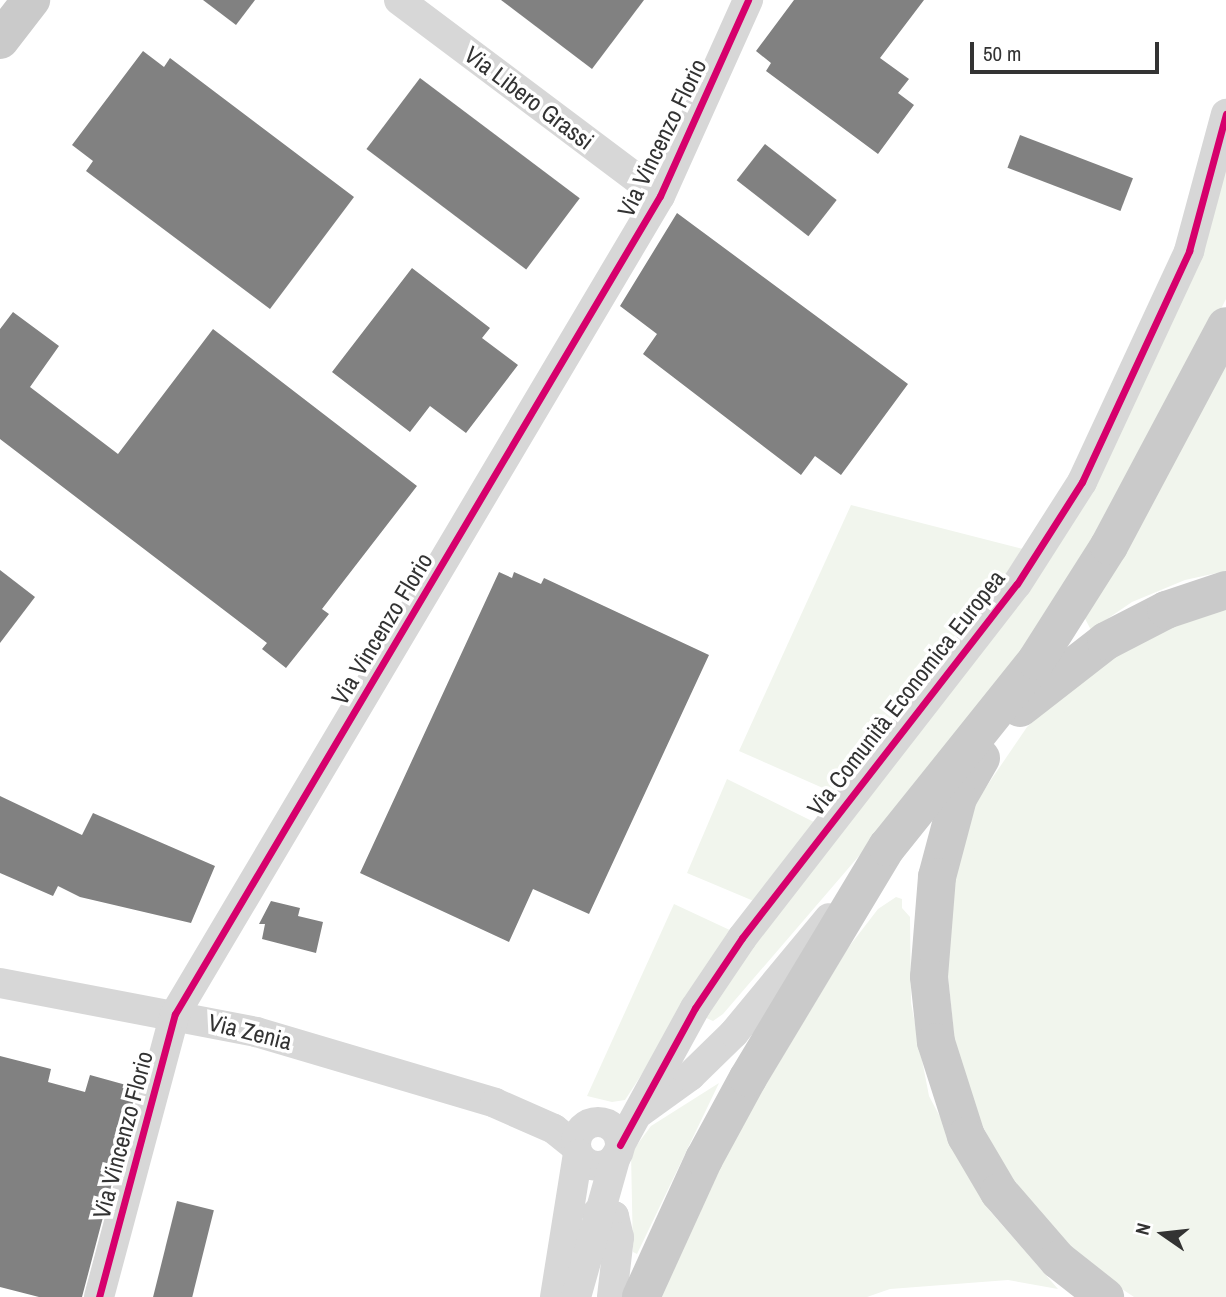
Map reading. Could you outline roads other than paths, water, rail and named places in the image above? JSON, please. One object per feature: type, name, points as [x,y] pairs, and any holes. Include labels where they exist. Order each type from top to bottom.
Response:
[{"type":"main road","points":[[0,40],[30,0]]},
{"type":"main road","points":[[641,1297],[748,1078],[887,847],[1036,661],[1109,546],[1226,326]]},
{"type":"main road","points":[[1105,1297],[1058,1261],[999,1192],[966,1136],[938,1053],[929,977],[937,877],[958,798],[980,760],[1007,722],[1037,690],[1105,641],[1166,610],[1226,590]]},
{"type":"main road","points":[[1007,722],[1036,661]]},
{"type":"main road","points":[[917,810],[980,760]]},
{"type":"street","name":"Via Libero Grassi","points":[[399,0],[660,196]]},
{"type":"street","name":"Via Vincenzo Florio","points":[[99,1297],[175,1014],[660,196],[748,0]]},
{"type":"street","name":"Via Comunità Economica Europea","points":[[576,1297],[605,1207],[616,1133],[695,1007],[833,816],[916,719],[1017,584],[1083,482],[1189,251],[1226,114]]},
{"type":"street","points":[[580,1154],[607,1164],[616,1133],[691,1076],[734,1033],[887,847]]},
{"type":"street","name":"Via Zenia","points":[[0,983],[175,1014],[256,1032],[495,1103]]},
{"type":"street","points":[[695,1007],[701,1027],[734,1033]]},
{"type":"street","points":[[495,1103],[546,1108],[616,1133]]},
{"type":"street","points":[[495,1103],[554,1129],[580,1154],[605,1207],[619,1256],[612,1297]]},
{"type":"street","points":[[555,1297],[580,1154]]}]
